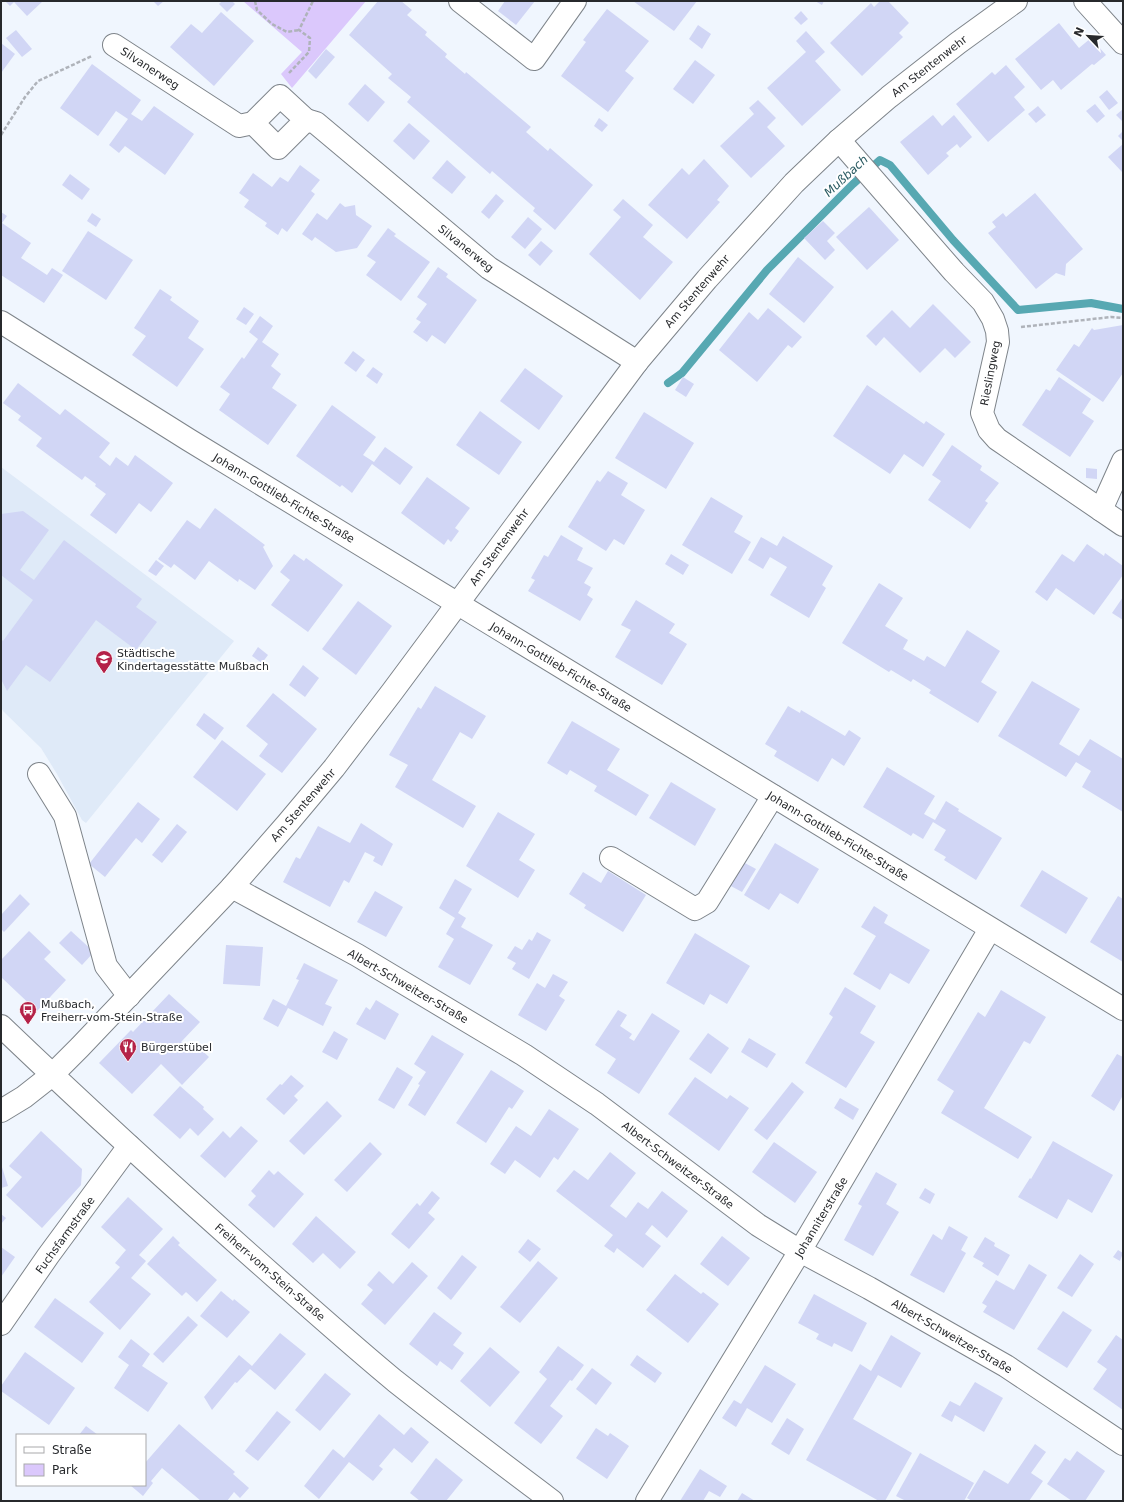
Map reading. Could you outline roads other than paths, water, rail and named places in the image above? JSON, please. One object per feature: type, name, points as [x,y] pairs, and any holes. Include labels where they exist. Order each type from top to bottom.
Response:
[{"type":"street","points":[[460,1],[534,59],[575,1]]},
{"type":"street","name":"Am Stentenwehr","points":[[1,1111],[24,1097],[52,1075],[129,996],[232,887],[334,768],[637,362],[674,316],[794,183],[838,140],[889,97],[958,43],[1016,1]]},
{"type":"street","points":[[1085,1],[1123,43]]},
{"type":"street","name":"Silvanerweg","points":[[114,45],[239,126],[253,123],[280,96],[306,120],[316,123],[489,268],[637,362]]},
{"type":"street","points":[[253,123],[278,148],[306,120]]},
{"type":"street","name":"Rieslingweg","points":[[838,140],[949,266],[983,302],[993,319],[997,331],[998,342],[982,413],[989,430],[997,439],[1123,524]]},
{"type":"street","name":"Johann-Gottlieb-Fichte-Straße","points":[[1,322],[189,440],[1123,1010]]},
{"type":"street","points":[[1101,510],[1123,461]]},
{"type":"street","points":[[39,774],[65,816],[106,966],[129,996]]},
{"type":"street","points":[[611,858],[695,909],[707,902],[772,796]]},
{"type":"street","name":"Albert-Schweitzer-Straße","points":[[232,887],[357,955],[524,1055],[597,1104],[758,1225],[800,1252],[869,1288],[1006,1366],[1123,1444]]},
{"type":"street","name":"Johanniterstraße","points":[[647,1501],[800,1252],[990,929]]},
{"type":"street","name":"Freiherr-vom-Stein-Straße","points":[[1,1026],[52,1075],[224,1232],[395,1380],[552,1501]]},
{"type":"street","name":"Fuchsfarmstraße","points":[[1,1324],[129,1146]]},
{"type":"waterway","name":"Mußbach","points":[[668,383],[682,373],[767,270],[853,184],[880,160],[890,165],[953,240],[1018,310],[1091,303],[1123,309]]},
{"type":"place","name":"Städtische Kindertagesstätte Mußbach","points":[[104,674]]},
{"type":"place","name":"Mußbach, Freiherr-vom-Stein-Straße","points":[[28,1025]]},
{"type":"place","name":"Bürgerstübel","points":[[128,1062]]}]
